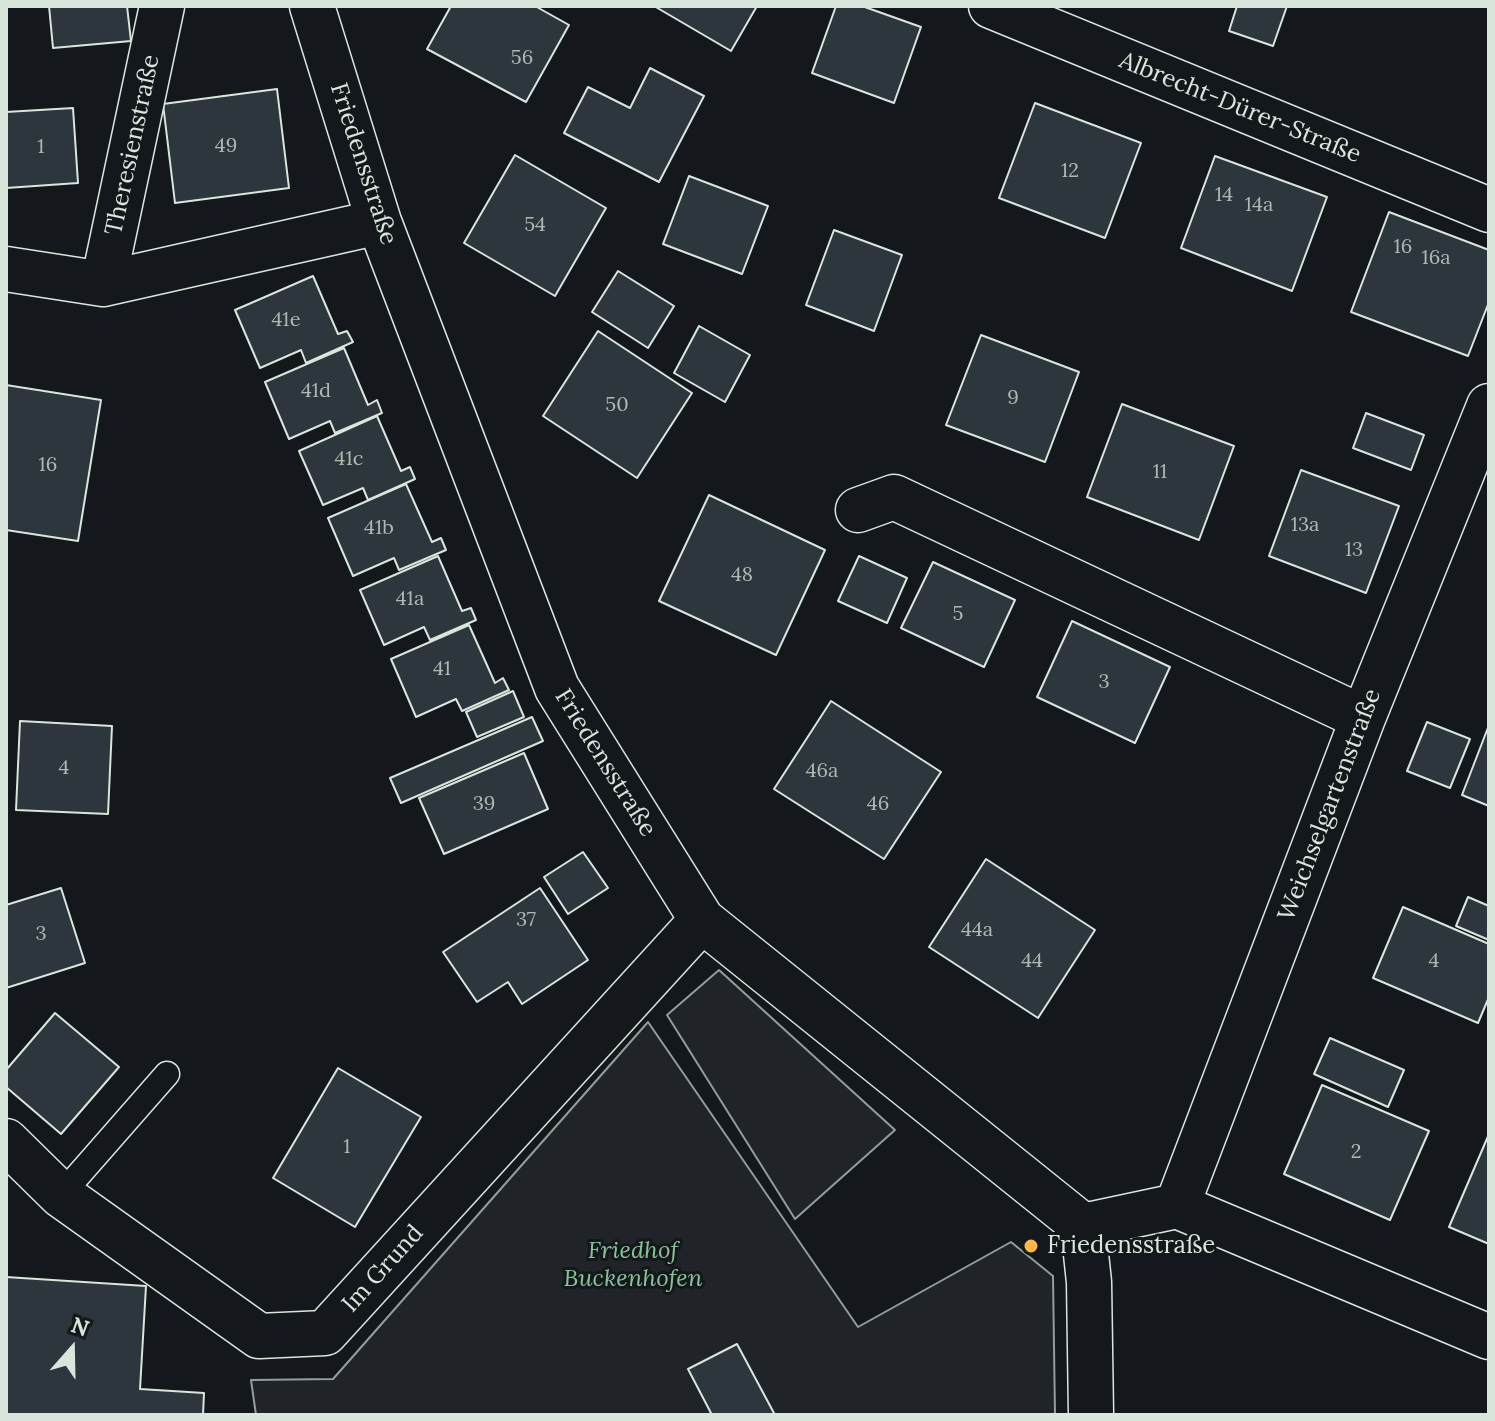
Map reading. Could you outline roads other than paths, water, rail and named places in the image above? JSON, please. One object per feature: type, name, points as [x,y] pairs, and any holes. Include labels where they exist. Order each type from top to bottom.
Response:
[{"type":"street","name":"Theresienstraße","points":[[103,284],[162,6]]},
{"type":"street","name":"Friedensstraße","points":[[312,6],[379,222],[557,688],[702,920],[1083,1226]]},
{"type":"street","name":"Albrecht-Dürer-Straße","points":[[991,6],[1489,210]]},
{"type":"street","points":[[6,269],[103,284],[379,222]]},
{"type":"street","name":"Weichselgartenstraße","points":[[1177,1206],[1363,718],[1489,406]]},
{"type":"street","points":[[858,510],[894,497],[1363,718]]},
{"type":"street","name":"Im Grund","points":[[6,1141],[61,1195],[259,1336],[325,1333],[702,920]]},
{"type":"street","points":[[1091,1415],[1089,1282],[1083,1226],[1177,1206],[1489,1337]]},
{"type":"lane","points":[[61,1195],[167,1074]]},
{"type":"place","name":"Friedensstraße","points":[[1031,1246]]},
{"type":"park label","name":"Friedhof Buckenhofen","points":[[633,1265]]}]
